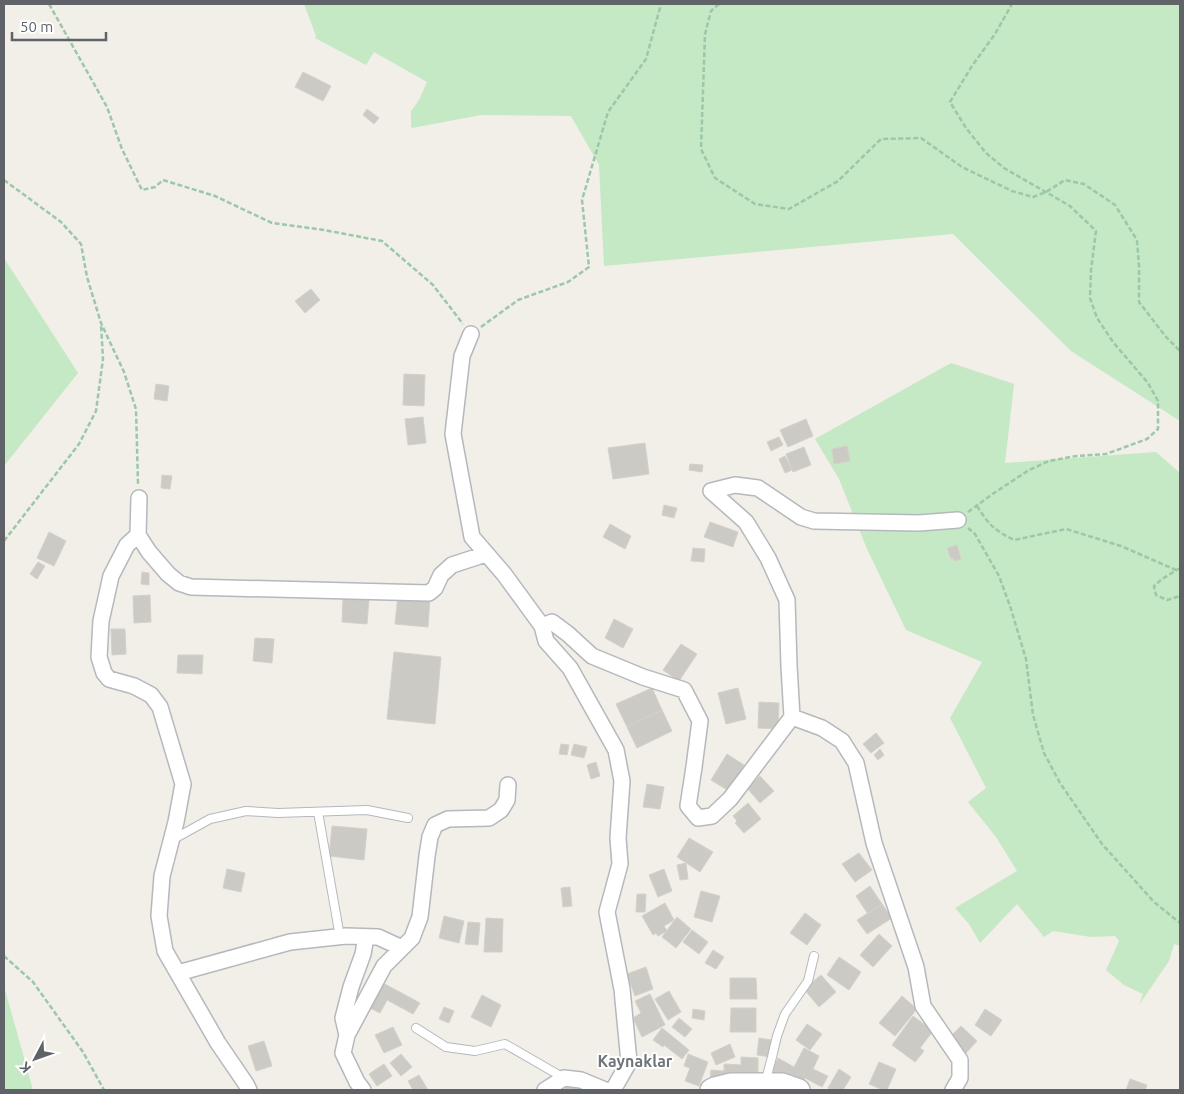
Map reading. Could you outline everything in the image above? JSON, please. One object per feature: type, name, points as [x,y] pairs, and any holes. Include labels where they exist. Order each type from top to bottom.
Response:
[{"type":"street","points":[[471,334],[462,356],[453,434],[472,537],[504,574],[542,626],[546,641],[570,668],[616,750],[622,781],[618,838],[620,864],[607,912],[622,989],[629,1062],[613,1090]]},
{"type":"street","points":[[542,626],[552,622],[592,656],[643,677],[684,690],[700,721],[688,806],[698,818],[712,816],[730,800],[792,717],[787,600],[768,558],[746,522],[711,491],[735,485],[758,488],[795,514],[814,521],[919,523],[958,520]]},
{"type":"street","points":[[139,498],[138,535],[149,552],[168,574],[178,583],[191,587],[429,593],[435,588],[441,575],[452,565],[486,554]]},
{"type":"street","points":[[138,535],[127,545],[111,576],[100,621],[100,657],[104,673],[109,679],[134,686],[151,695],[160,707],[183,784],[176,822],[162,876],[159,916],[165,951],[218,1043],[249,1090]]},
{"type":"street","points":[[792,717],[822,728],[842,741],[856,763],[874,843],[916,967],[923,1006],[960,1060],[960,1078],[953,1090]]},
{"type":"street","points":[[364,1090],[357,1082],[343,1053],[347,1035],[384,966],[412,938],[420,918],[430,837],[435,825],[448,819],[489,818],[501,810],[507,800],[508,785]]},
{"type":"street","points":[[178,973],[290,942],[340,937],[378,937],[402,948]]},
{"type":"street","points":[[347,1035],[343,1018],[351,987],[363,954],[366,937]]},
{"type":"street","points":[[545,1090],[564,1078],[581,1080],[605,1090]]},
{"type":"street","points":[[711,1090],[731,1084],[782,1084],[799,1090]]},
{"type":"lane","points":[[171,841],[210,819],[246,811],[278,813],[367,810],[408,818]]},
{"type":"lane","points":[[318,812],[340,937]]},
{"type":"lane","points":[[764,1084],[779,1029],[785,1014],[808,981],[814,956]]},
{"type":"lane","points":[[416,1028],[446,1047],[475,1051],[505,1044],[564,1078]]},
{"type":"path","points":[[49,4],[107,107],[122,149],[142,190],[155,186],[163,180],[215,196],[272,223],[382,241],[433,285],[471,334],[518,300],[568,282],[589,267],[582,200],[608,112],[646,59],[660,4]]},
{"type":"path","points":[[719,4],[711,11],[705,34],[701,148],[715,178],[755,204],[789,209],[838,181],[881,140],[921,138],[962,167],[1012,191],[1033,197],[1046,192],[1065,180],[1084,184],[1115,205],[1136,240],[1139,266],[1139,302],[1166,337],[1180,351]]},
{"type":"path","points":[[1012,4],[995,34],[972,66],[950,102],[966,128],[986,154],[1004,168],[1070,206],[1096,231],[1091,270],[1090,298],[1097,318],[1113,342],[1148,382],[1158,401],[1158,429],[1147,439],[1106,454],[1076,456],[1049,461],[1029,470],[958,520],[974,534],[999,576],[1026,659],[1033,715],[1044,753],[1060,783],[1102,844],[1154,902],[1180,922]]},
{"type":"path","points":[[4,180],[61,222],[81,244],[87,277],[101,322],[124,372],[136,409],[139,498]]},
{"type":"path","points":[[4,541],[80,444],[96,411],[103,359],[101,322]]},
{"type":"path","points":[[977,506],[987,522],[998,532],[1014,540],[1066,529],[1121,546],[1176,570]]},
{"type":"path","points":[[1180,568],[1154,586],[1156,595],[1167,600],[1180,596]]},
{"type":"path","points":[[4,956],[33,982],[83,1052],[104,1090]]},
{"type":"green space","points":[[304,4],[1180,4],[1180,421],[1071,351],[953,234],[604,266],[599,165],[571,116],[481,115],[412,128],[411,111],[419,100],[427,82],[374,52],[366,65],[315,38],[316,36]]},
{"type":"green space","points":[[4,258],[78,373],[4,466]]},
{"type":"green space","points":[[951,363],[1014,384],[1005,463],[1156,452],[1180,473],[1180,946],[1174,944],[1169,961],[1139,1005],[1143,994],[1124,985],[1106,970],[1119,941],[1115,936],[1091,937],[1053,931],[1044,937],[1017,904],[980,943],[969,924],[955,908],[1017,871],[996,837],[968,802],[986,788],[950,718],[982,662],[906,630],[867,549],[839,479],[815,439]]},
{"type":"green space","points":[[4,986],[33,1090],[4,1090]]},
{"type":"building","points":[[303,72],[331,86],[323,101],[295,87]]},
{"type":"building","points":[[367,109],[379,118],[374,124],[363,115]]},
{"type":"building","points":[[311,289],[320,300],[305,313],[295,301]]},
{"type":"building","points":[[404,374],[425,375],[424,406],[403,405]]},
{"type":"building","points":[[156,384],[169,386],[167,401],[154,399]]},
{"type":"building","points":[[423,417],[426,443],[408,445],[405,419]]},
{"type":"building","points":[[806,419],[813,436],[788,447],[780,430]]},
{"type":"building","points":[[779,437],[783,445],[771,451],[767,442]]},
{"type":"building","points":[[645,443],[649,474],[613,479],[608,448]]},
{"type":"building","points":[[847,446],[850,461],[834,464],[832,449]]},
{"type":"building","points":[[804,447],[811,465],[793,472],[786,454]]},
{"type":"building","points":[[785,456],[792,470],[785,473],[779,459]]},
{"type":"building","points":[[690,464],[703,465],[702,472],[689,470]]},
{"type":"building","points":[[162,475],[172,476],[170,489],[161,488]]},
{"type":"building","points":[[664,505],[677,508],[674,518],[662,515]]},
{"type":"building","points":[[710,522],[738,532],[733,547],[704,537]]},
{"type":"building","points":[[610,524],[631,536],[625,549],[603,537]]},
{"type":"building","points":[[49,532],[66,541],[54,566],[37,558]]},
{"type":"building","points":[[957,545],[961,559],[954,561],[953,558],[951,559],[947,548]]},
{"type":"building","points":[[693,548],[705,549],[704,562],[691,561]]},
{"type":"building","points":[[38,562],[45,566],[37,579],[30,574]]},
{"type":"building","points":[[142,572],[149,573],[149,585],[141,584]]},
{"type":"building","points":[[150,595],[151,622],[134,623],[133,596]]},
{"type":"building","points":[[398,595],[430,598],[428,627],[395,624]]},
{"type":"building","points":[[343,597],[369,599],[367,624],[342,622]]},
{"type":"building","points":[[614,619],[633,629],[623,648],[605,638]]},
{"type":"building","points":[[111,629],[125,629],[126,654],[112,655]]},
{"type":"building","points":[[255,638],[274,639],[272,663],[253,661]]},
{"type":"building","points":[[681,644],[697,654],[679,681],[663,670]]},
{"type":"building","points":[[394,652],[441,657],[435,724],[387,719]]},
{"type":"building","points":[[178,655],[203,655],[202,674],[177,673]]},
{"type":"building","points":[[652,688],[662,710],[627,727],[616,704]]},
{"type":"building","points":[[738,688],[746,719],[726,724],[718,693]]},
{"type":"building","points":[[759,702],[779,703],[778,729],[758,728]]},
{"type":"building","points":[[662,710],[672,731],[637,748],[627,727]]},
{"type":"building","points":[[876,733],[884,743],[871,753],[863,744]]},
{"type":"building","points":[[561,744],[569,745],[567,755],[559,754]]},
{"type":"building","points":[[574,744],[587,747],[584,758],[571,755]]},
{"type":"building","points":[[880,749],[884,755],[878,760],[874,755]]},
{"type":"building","points":[[727,754],[744,765],[729,791],[711,780]]},
{"type":"building","points":[[596,762],[600,776],[591,779],[587,765]]},
{"type":"building","points":[[760,776],[774,791],[760,803],[747,788]]},
{"type":"building","points":[[647,784],[664,787],[660,809],[643,807]]},
{"type":"building","points":[[748,803],[761,819],[744,833],[735,823],[737,821],[733,816]]},
{"type":"building","points":[[332,826],[367,829],[364,860],[329,856]]},
{"type":"building","points":[[689,838],[713,852],[700,872],[677,857]]},
{"type":"building","points":[[859,853],[872,870],[855,882],[842,864]]},
{"type":"building","points":[[686,863],[688,879],[680,880],[677,865]]},
{"type":"building","points":[[227,869],[245,873],[241,892],[223,888]]},
{"type":"building","points":[[664,869],[672,891],[658,897],[649,875]]},
{"type":"building","points":[[870,886],[882,904],[868,914],[856,896]]},
{"type":"building","points":[[570,887],[572,906],[563,907],[561,888]]},
{"type":"building","points":[[701,891],[720,896],[712,922],[694,917]]},
{"type":"building","points":[[637,894],[646,894],[645,912],[636,912]]},
{"type":"building","points":[[665,903],[674,920],[664,926],[667,931],[658,936],[656,933],[653,935],[642,916]]},
{"type":"building","points":[[882,904],[892,918],[867,934],[857,920]]},
{"type":"building","points":[[805,913],[821,925],[807,945],[790,933]]},
{"type":"building","points":[[444,916],[464,921],[459,943],[439,938]]},
{"type":"building","points":[[677,917],[691,929],[676,948],[662,937]]},
{"type":"building","points":[[486,918],[503,919],[502,952],[484,952]]},
{"type":"building","points":[[468,922],[480,923],[478,945],[465,944]]},
{"type":"building","points":[[692,930],[708,942],[699,954],[683,942]]},
{"type":"building","points":[[879,934],[892,946],[873,967],[860,955]]},
{"type":"building","points":[[713,950],[724,957],[716,969],[705,963]]},
{"type":"building","points":[[839,957],[861,972],[849,990],[827,975]]},
{"type":"building","points":[[646,967],[653,989],[635,996],[627,974]]},
{"type":"building","points":[[821,975],[836,992],[819,1007],[804,989]]},
{"type":"building","points":[[730,978],[756,978],[757,999],[730,999]]},
{"type":"building","points":[[383,983],[420,1003],[413,1014],[387,1000],[380,1013],[370,1008]]},
{"type":"building","points":[[669,991],[681,1012],[668,1020],[655,999]]},
{"type":"building","points":[[650,994],[665,1025],[642,1037],[633,1018],[641,1013],[635,1001]]},
{"type":"building","points":[[482,995],[501,1005],[491,1027],[471,1017]]},
{"type":"building","points":[[902,996],[917,1009],[895,1036],[879,1023]]},
{"type":"building","points":[[444,1007],[454,1011],[449,1023],[439,1019]]},
{"type":"building","points":[[731,1008],[756,1008],[756,1032],[730,1032]]},
{"type":"building","points":[[693,1009],[705,1011],[704,1020],[692,1018]]},
{"type":"building","points":[[985,1009],[1002,1020],[991,1036],[975,1025]]},
{"type":"building","points":[[913,1016],[933,1031],[920,1048],[924,1051],[915,1062],[892,1045]]},
{"type":"building","points":[[679,1018],[692,1029],[685,1037],[672,1027]]},
{"type":"building","points":[[807,1024],[822,1034],[810,1050],[796,1040]]},
{"type":"building","points":[[961,1026],[977,1041],[966,1053],[949,1038]]},
{"type":"building","points":[[393,1027],[402,1045],[384,1053],[375,1035]]},
{"type":"building","points":[[662,1028],[689,1050],[682,1059],[664,1045],[663,1047],[653,1040]]},
{"type":"building","points":[[759,1038],[772,1040],[770,1057],[757,1055]]},
{"type":"building","points":[[264,1041],[272,1066],[256,1071],[248,1046]]},
{"type":"building","points":[[730,1044],[735,1057],[716,1065],[711,1053]]},
{"type":"building","points":[[804,1048],[819,1056],[813,1069],[828,1076],[822,1087],[805,1078],[802,1084],[770,1074],[778,1058],[794,1067]]},
{"type":"building","points":[[401,1054],[412,1067],[401,1076],[390,1063]]},
{"type":"building","points":[[688,1054],[708,1062],[699,1086],[685,1081],[690,1068],[684,1066]]},
{"type":"building","points":[[741,1057],[758,1058],[758,1072],[763,1073],[762,1083],[710,1080],[711,1070],[724,1071],[724,1064],[741,1065]]},
{"type":"building","points":[[879,1062],[896,1069],[887,1090],[869,1084]]},
{"type":"building","points":[[384,1064],[392,1076],[377,1086],[369,1074]]},
{"type":"building","points":[[839,1069],[851,1077],[843,1090],[831,1090],[828,1088]]},
{"type":"building","points":[[419,1075],[428,1090],[413,1090],[408,1081]]},
{"type":"building","points":[[1130,1079],[1147,1085],[1145,1090],[1126,1090]]},
{"type":"building","points":[[569,1083],[589,1090],[564,1090]]},
{"type":"district","name":"Kaynaklar","points":[[635,1061]]}]
